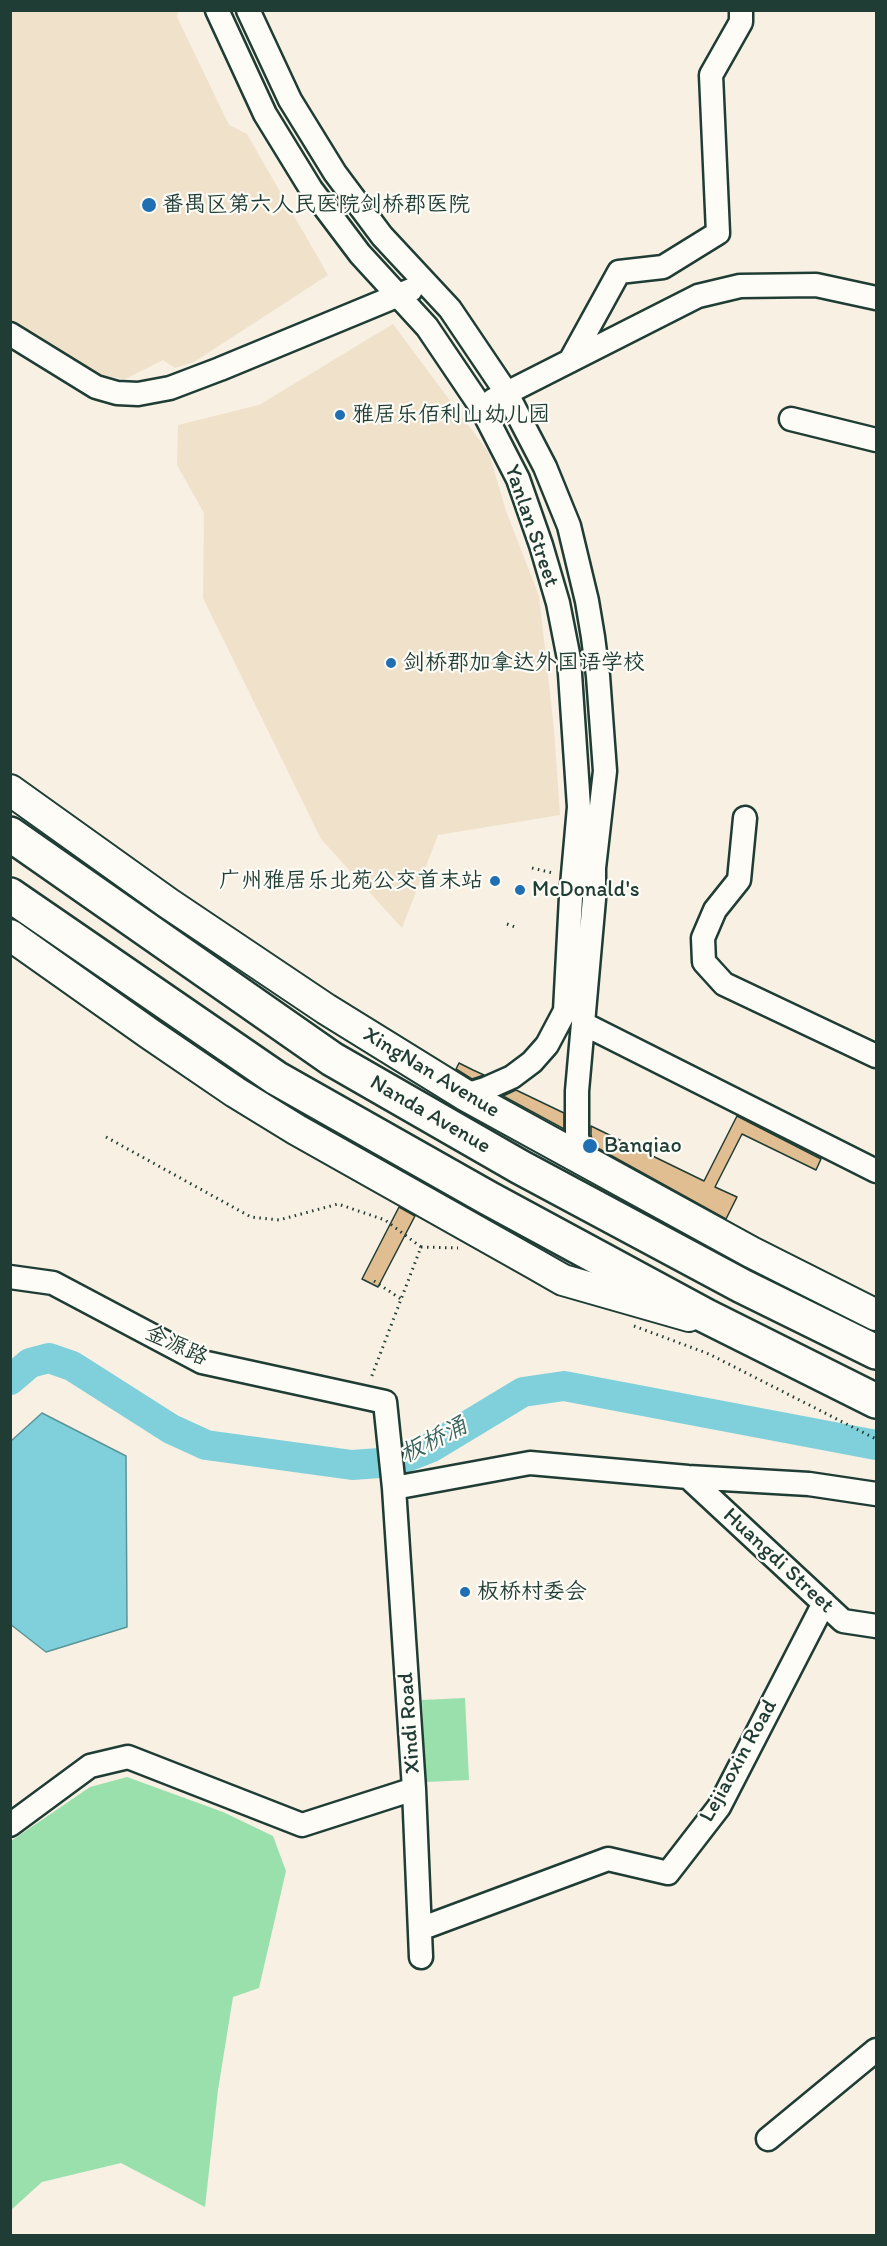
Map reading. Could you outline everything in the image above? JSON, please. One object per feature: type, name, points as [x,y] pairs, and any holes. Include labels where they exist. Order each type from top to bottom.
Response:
[{"type":"highway","name":"Nanda Avenue","points":[[10,834],[332,1059],[520,1167],[742,1286],[876,1352]]},
{"type":"highway","name":"Nanda Avenue","points":[[10,895],[276,1078],[488,1198],[725,1326],[876,1401]]},
{"type":"main road","name":"XingNan Avenue","points":[[10,790],[168,903],[326,1010],[465,1095],[751,1252],[876,1315]]},
{"type":"main road","points":[[10,935],[235,1092],[297,1130],[563,1280],[725,1326]]},
{"type":"street","name":"Yanlan Street","points":[[217,10],[265,114],[312,189],[360,254],[427,327],[482,407],[518,478],[558,603],[568,659],[579,807],[571,897],[565,1011],[547,1046],[532,1062],[512,1077],[465,1095]]},
{"type":"street","name":"Yanlan Street","points":[[248,10],[290,100],[335,173],[382,236],[450,309],[506,392],[545,467],[569,526],[587,601],[598,676],[605,771],[594,868],[594,898],[576,1112],[577,1137],[580,1150],[587,1162]]},
{"type":"street","points":[[570,361],[619,272],[663,267],[718,233],[711,75],[741,22],[741,10]]},
{"type":"street","points":[[10,334],[96,387],[117,393],[138,394],[170,388],[220,369],[426,284]]},
{"type":"street","points":[[482,407],[506,392],[698,296],[740,286],[816,285],[876,297]]},
{"type":"street","points":[[791,419],[876,440]]},
{"type":"street","points":[[573,716],[600,713]]},
{"type":"street","points":[[745,818],[739,880],[715,910],[703,938],[704,962],[724,984],[876,1056]]},
{"type":"street","points":[[571,897],[594,898]]},
{"type":"street","points":[[584,1024],[876,1171]]},
{"type":"street","name":"金源路","points":[[10,1277],[53,1283],[202,1362],[375,1399]]},
{"type":"street","name":"Xindi Road","points":[[375,1399],[394,1488],[414,1789],[422,1957]]},
{"type":"street","points":[[394,1488],[530,1463],[688,1477],[810,1484],[876,1494]]},
{"type":"street","name":"Huangdi Street","points":[[688,1477],[843,1622],[876,1626]]},
{"type":"street","name":"Lejiaoxin Road","points":[[420,1929],[608,1859],[668,1873],[719,1807],[824,1603]]},
{"type":"street","points":[[10,1825],[90,1766],[128,1757],[302,1825],[414,1789]]},
{"type":"street","points":[[768,2139],[876,2050]]},
{"type":"path","points":[[507,924],[518,928]]},
{"type":"path","points":[[106,1137],[250,1217],[279,1220],[338,1204],[385,1220],[421,1247],[401,1299],[375,1399]]},
{"type":"path","points":[[374,1281],[401,1299]]},
{"type":"path","points":[[632,1325],[709,1354],[876,1439]]},
{"type":"shaded area","name":"番禺区第六人民医院剑桥郡医院","points":[[11,11],[178,11],[177,17],[229,125],[247,134],[328,275],[194,362],[175,368],[163,360],[125,379],[94,374],[11,327]]},
{"type":"shaded area","name":"剑桥郡加拿达外国语学校","points":[[393,324],[489,453],[506,511],[539,596],[554,729],[560,815],[438,835],[402,928],[321,839],[203,598],[204,513],[177,465],[178,425],[259,405]]},
{"type":"green space","points":[[465,1698],[469,1780],[426,1782],[422,1700]]},
{"type":"green space","points":[[127,1777],[223,1812],[273,1836],[286,1871],[259,1988],[233,1997],[218,2090],[205,2207],[121,2163],[42,2182],[11,2210],[11,1841],[90,1787]]},
{"type":"water","points":[[42,1413],[126,1456],[127,1627],[46,1652],[10,1624],[11,1441]]},
{"type":"building","points":[[459,1063],[484,1075],[472,1079],[456,1069]]},
{"type":"building","points":[[516,1090],[564,1113],[564,1129],[503,1096]]},
{"type":"building","points":[[737,1116],[821,1159],[816,1170],[742,1134],[715,1187],[737,1197],[726,1219],[594,1146],[591,1135],[591,1126],[704,1181]]},
{"type":"building","points":[[399,1207],[415,1216],[378,1287],[362,1279]]},
{"type":"waterway","name":"板桥涌","points":[[10,1380],[30,1363],[49,1358],[72,1366],[171,1429],[206,1445],[352,1465],[394,1462],[432,1447],[523,1392],[564,1386],[876,1445]]},
{"type":"place","name":"番禺区第六人民医院剑桥郡医院","points":[[149,205]]},
{"type":"place","name":"雅居乐佰利山幼儿园","points":[[340,415]]},
{"type":"place","name":"剑桥郡加拿达外国语学校","points":[[391,663]]},
{"type":"place","name":"广州雅居乐北苑公交首末站","points":[[495,881]]},
{"type":"place","name":"McDonald's","points":[[520,890]]},
{"type":"place","name":"Banqiao","points":[[590,1146]]},
{"type":"place","name":"板桥村委会","points":[[465,1592]]}]
